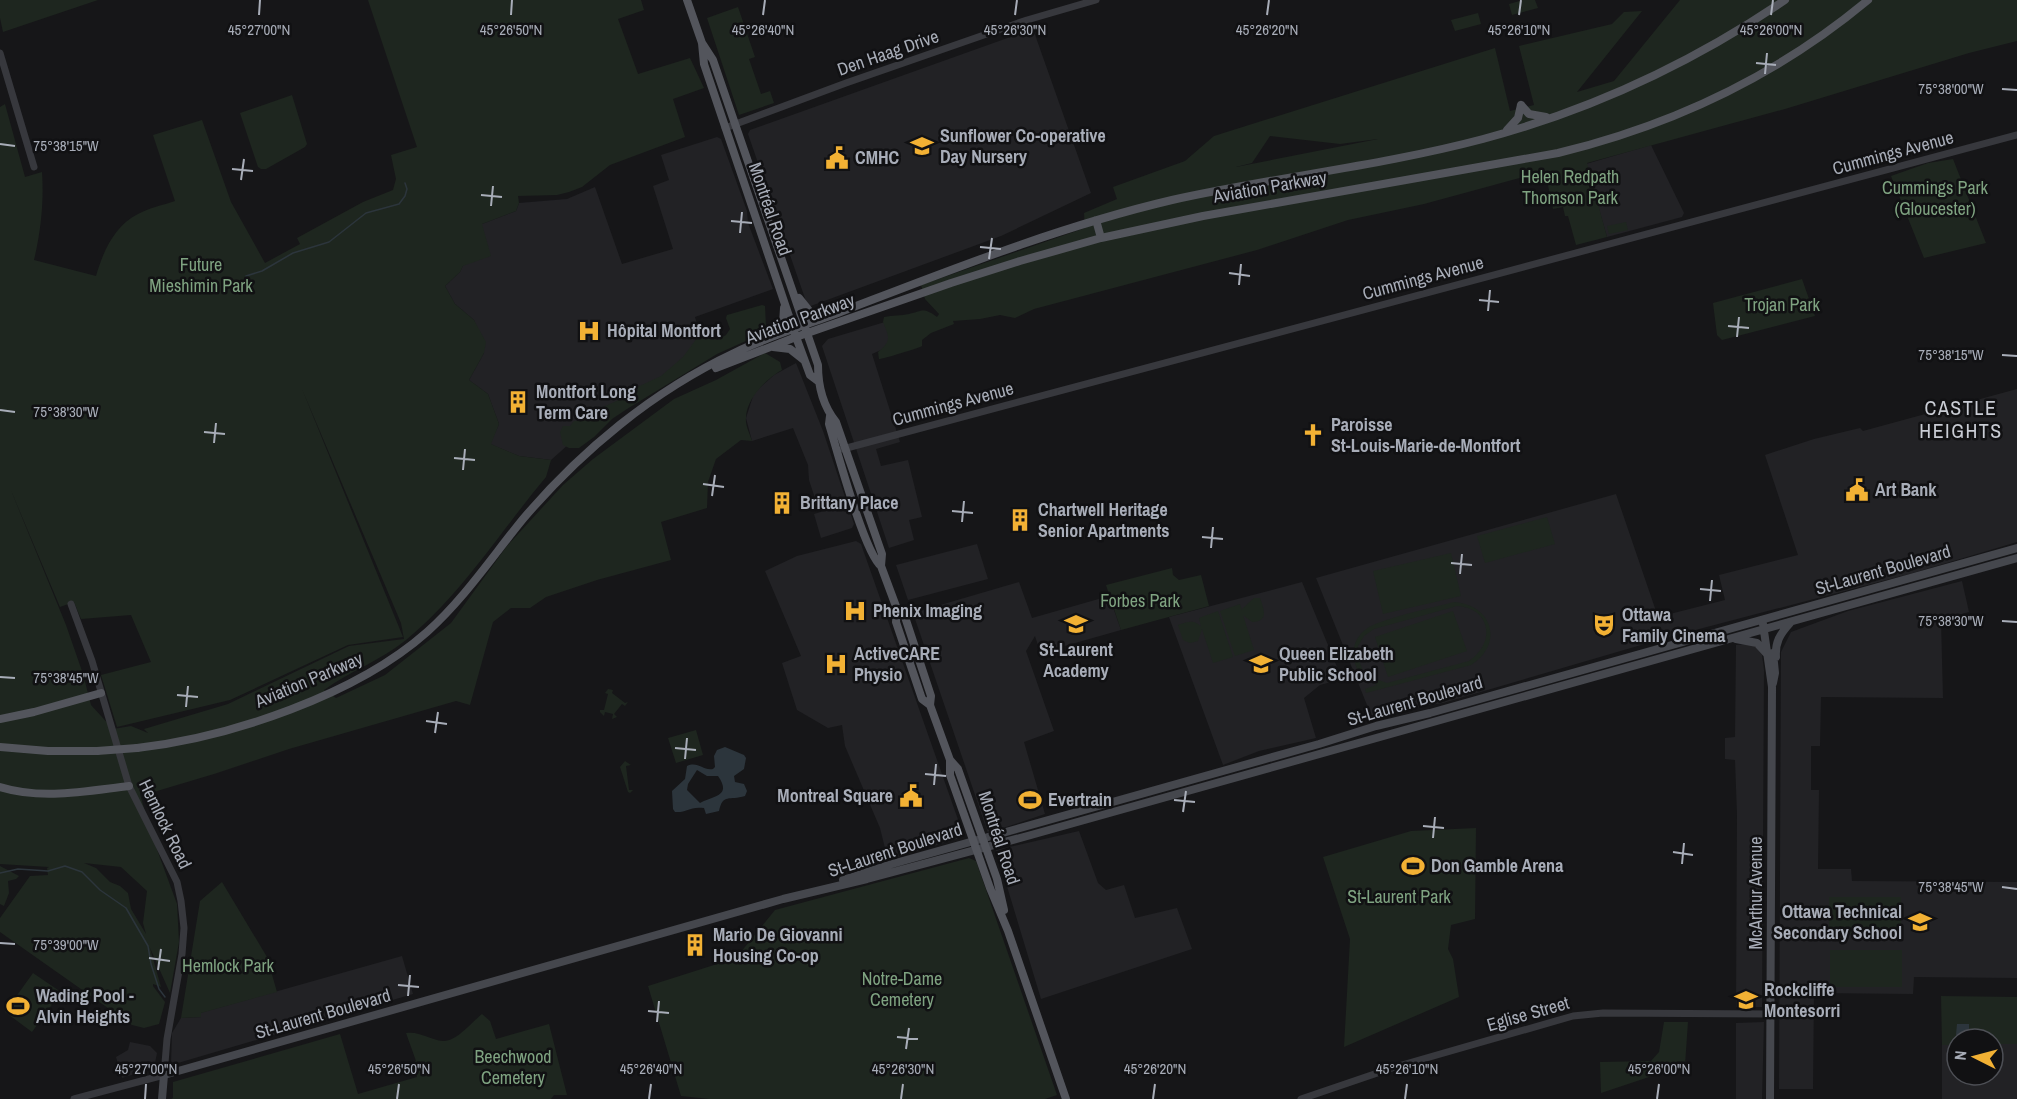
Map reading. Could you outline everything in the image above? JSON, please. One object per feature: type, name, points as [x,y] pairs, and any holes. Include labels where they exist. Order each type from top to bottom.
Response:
[{"type":"main road","name":"Montréal Road","points":[[687,0],[702,43],[713,60],[789,279],[816,358],[818,381],[830,416],[836,422],[841,450],[882,554],[881,566],[897,609],[905,617],[931,696],[930,705],[950,760],[950,775],[997,879],[1008,931],[1066,1099]]},
{"type":"main road","name":"Aviation Parkway","points":[[665,393],[716,368],[770,347],[839,312],[969,262],[1096,220],[1176,200],[1448,147],[1556,117],[1620,92],[1671,68],[1739,30],[1785,0]]},
{"type":"main road","name":"Aviation Parkway","points":[[806,329],[832,325],[1007,265],[1101,238],[1203,216],[1546,155],[1614,138],[1683,113],[1758,77],[1806,47],[1868,0]]},
{"type":"main road","name":"Montréal Road","points":[[702,43],[704,64],[783,299],[810,375],[818,381]]},
{"type":"main road","points":[[1501,134],[1516,121],[1521,105],[1533,115],[1556,117]]},
{"type":"main road","points":[[1096,220],[1101,238]]},
{"type":"main road","points":[[789,279],[804,306],[811,313],[821,315],[839,312]]},
{"type":"main road","points":[[773,337],[783,324],[783,299]]},
{"type":"main road","points":[[816,358],[818,337],[821,331],[832,325]]},
{"type":"main road","name":"Aviation Parkway","points":[[0,747],[39,751],[137,748],[197,737],[261,719],[344,687],[396,657],[432,627],[569,469],[614,430],[694,374],[726,357],[773,337],[795,333]]},
{"type":"main road","points":[[770,347],[790,349],[804,360]]},
{"type":"main road","name":"St-Laurent Boulevard","points":[[164,1075],[822,889],[889,865],[917,861],[2017,548]]},
{"type":"main road","name":"St-Laurent Boulevard","points":[[980,843],[1732,639],[2017,558]]},
{"type":"main road","name":"McArthur Avenue","points":[[1763,619],[1774,664],[1770,1099]]},
{"type":"main road","points":[[1774,664],[1778,639],[1781,632],[1791,622]]},
{"type":"main road","name":"McArthur Avenue","points":[[1766,628],[1772,687]]},
{"type":"main road","points":[[1732,639],[1757,643],[1768,656]]},
{"type":"main road","points":[[0,719],[101,693]]},
{"type":"main road","points":[[0,787],[54,794],[129,786]]},
{"type":"main road","name":"Hemlock Road","points":[[162,1099],[164,1075]]},
{"type":"street","name":"Den Haag Drive","points":[[725,128],[1027,20],[1096,0]]},
{"type":"street","points":[[0,53],[34,167]]},
{"type":"street","name":"Cummings Avenue","points":[[841,450],[2017,135]]},
{"type":"street","name":"Hemlock Road","points":[[71,604],[86,642],[129,786],[177,882],[181,901],[184,928],[182,954],[167,1039],[164,1075]]},
{"type":"street","name":"Eglise Street","points":[[1301,1099],[1395,1066],[1573,1016],[1603,1013],[1771,1014]]},
{"type":"street","name":"St-Laurent Boulevard","points":[[74,1099],[164,1075]]},
{"type":"shaded area","points":[[1033,29],[1091,193],[1001,236],[808,307],[748,134],[750,130]]},
{"type":"shaded area","name":"Hôpital Montfort","points":[[717,137],[721,139],[747,211],[748,223],[773,289],[695,317],[704,349],[569,444],[551,460],[519,456],[490,444],[499,424],[488,394],[469,380],[484,353],[474,320],[455,304],[445,286],[460,272],[482,224],[516,211],[519,203],[567,199],[595,187],[622,264],[673,249],[653,186],[669,180],[661,155]]},
{"type":"shaded area","points":[[1651,145],[1684,213],[1682,217],[1607,237],[1586,164]]},
{"type":"shaded area","points":[[885,322],[892,345],[872,354],[900,442],[876,449],[881,466],[908,460],[922,517],[909,520],[914,540],[889,548],[822,346],[828,339]]},
{"type":"shaded area","points":[[796,363],[823,431],[854,524],[852,528],[821,538],[814,514],[824,511],[820,497],[815,498],[809,480],[808,465],[793,428],[752,441],[746,418],[754,393],[774,375]]},
{"type":"shaded area","points":[[2017,389],[2017,542],[1913,573],[1665,638],[1443,703],[1423,706],[1382,718],[1371,715],[1316,578],[1616,494],[1658,617],[1725,600],[1719,575],[1798,555],[1765,455],[1814,439],[1860,428],[1863,431]]},
{"type":"shaded area","points":[[856,541],[861,544],[962,831],[957,839],[888,860],[880,828],[845,746],[842,725],[828,728],[797,710],[782,663],[801,656],[765,571],[797,556]]},
{"type":"shaded area","points":[[977,544],[988,579],[908,600],[896,565]]},
{"type":"shaded area","points":[[1962,581],[1969,612],[1941,620],[1943,698],[1821,697],[1820,746],[1811,746],[1811,790],[1819,790],[1818,869],[1851,869],[1852,881],[2017,882],[2017,978],[1914,977],[1913,994],[1814,993],[1813,1089],[1779,1089],[1781,652],[1791,632],[1848,611]]},
{"type":"shaded area","points":[[1019,582],[1032,618],[1109,596],[1121,630],[1054,649],[1052,645],[1039,648],[1035,636],[1026,651],[1054,731],[1024,742],[1045,814],[988,833],[913,613]]},
{"type":"shaded area","name":"Queen Elizabeth Public School","points":[[1302,582],[1342,679],[1320,685],[1304,698],[1316,738],[1259,751],[1223,765],[1169,617]]},
{"type":"shaded area","points":[[1748,644],[1756,647],[1762,655],[1764,670],[1762,1007],[1736,1007],[1735,760],[1725,759],[1725,738],[1735,737],[1736,645]]},
{"type":"shaded area","points":[[725,747],[746,758],[744,769],[734,776],[735,782],[744,784],[747,791],[745,796],[725,800],[719,811],[706,814],[704,808],[675,812],[672,791],[685,779],[687,766],[713,769],[717,750]],"holes":[[[697,770],[707,776],[718,776],[723,788],[716,797],[700,803],[687,790],[688,784]]]},
{"type":"shaded area","points":[[1079,831],[1098,883],[1106,890],[1124,885],[1135,918],[1177,908],[1192,949],[1041,999],[996,850]]},
{"type":"shaded area","points":[[402,956],[413,994],[178,1063],[171,1063],[172,1033],[181,1018],[201,1017],[200,1013]]},
{"type":"shaded area","points":[[1764,1022],[1762,1099],[1736,1099],[1736,1023]]},
{"type":"shaded area","points":[[1957,1024],[1969,1024],[1969,1027],[1957,1027]]},
{"type":"shaded area","points":[[130,1042],[150,1046],[157,1053],[154,1068],[122,1078],[116,1057],[128,1050]]},
{"type":"shaded area","points":[[2005,1044],[2017,1044],[2017,1099],[1942,1099],[1942,1045],[1945,1045],[1945,1087],[2005,1087]]},
{"type":"green space","points":[[0,0],[98,0],[3,32]]},
{"type":"green space","name":"Future Mieshimin Park","points":[[368,0],[641,0],[644,10],[618,19],[638,74],[690,58],[704,88],[673,99],[685,137],[610,165],[582,187],[569,192],[557,195],[518,196],[519,203],[516,211],[482,224],[491,256],[463,266],[445,286],[455,304],[474,320],[486,342],[484,353],[469,380],[488,394],[499,424],[491,444],[519,456],[551,460],[546,477],[463,583],[426,622],[397,647],[324,690],[336,698],[385,675],[451,623],[507,546],[563,485],[593,459],[674,399],[716,380],[765,353],[780,362],[782,370],[764,384],[749,404],[746,421],[752,441],[741,440],[716,459],[708,482],[707,508],[661,522],[671,560],[597,580],[546,597],[530,608],[511,608],[493,622],[470,705],[456,701],[289,749],[147,794],[144,785],[140,794],[152,836],[177,904],[179,942],[170,993],[150,948],[161,987],[153,984],[153,986],[165,1002],[159,1024],[144,1028],[132,1025],[0,932],[0,918],[30,876],[48,875],[47,868],[49,867],[0,864],[0,107],[5,104],[25,177],[42,172],[41,216],[34,260],[96,276],[106,249],[122,225],[142,212],[175,201],[153,135],[202,120],[231,202],[265,263],[300,244],[297,238],[363,202],[393,190],[396,179],[391,155],[417,147]],"holes":[[[302,389],[401,623],[404,639],[349,646],[228,704],[144,729],[148,733],[131,726],[113,729],[91,705],[66,625],[10,488],[60,607],[74,602],[81,619],[131,615],[151,662],[101,675],[117,727],[230,700],[348,645],[403,637]],[[84,863],[121,867],[147,891],[143,923],[146,934],[131,909],[128,893],[120,886],[110,882],[96,868]]]},
{"type":"green space","points":[[1523,0],[1535,0],[1538,8],[1512,15],[1509,4]]},
{"type":"green space","name":"Helen Redpath Thomson Park","points":[[1680,0],[2017,0],[2017,41],[1969,53],[1785,109],[1587,163],[1607,237],[1576,245],[1568,216],[1565,216],[1563,207],[1553,209],[1545,171],[1424,204],[1348,220],[1257,250],[1034,309],[1015,318],[1000,315],[953,321],[954,324],[931,333],[922,340],[922,346],[879,359],[878,352],[886,345],[888,338],[883,322],[884,317],[923,311],[937,317],[939,314],[925,299],[921,285],[1085,228],[1084,213],[1117,199],[1113,187],[1185,161],[1214,136],[1495,48],[1510,111],[1534,105],[1519,46],[1612,24],[1624,12],[1642,11],[1577,92],[1614,81]],"holes":[[[1270,136],[1340,144],[1378,139],[1236,167],[1252,163]]]},
{"type":"green space","points":[[738,7],[755,57],[749,59],[761,94],[770,91],[774,103],[739,115],[707,18]]},
{"type":"green space","points":[[1478,13],[1481,24],[1455,31],[1451,20]]},
{"type":"green space","points":[[292,95],[307,144],[266,169],[261,169],[258,167],[240,113]]},
{"type":"green space","name":"Cummings Park (Gloucester)","points":[[1953,159],[1986,243],[1924,258],[1891,176],[1928,163]]},
{"type":"green space","points":[[1626,222],[1628,230],[1609,234],[1607,226]]},
{"type":"green space","name":"Trojan Park","points":[[1802,279],[1815,316],[1722,340],[1717,335],[1713,303]]},
{"type":"green space","points":[[765,306],[766,326],[759,335],[717,354],[627,409],[579,448],[569,448],[563,445],[560,432],[563,426],[570,426],[574,421],[589,420],[601,408],[661,376],[683,357],[700,334],[717,340],[726,335],[730,329],[727,315]]},
{"type":"green space","points":[[1547,517],[1555,544],[1485,563],[1477,536]]},
{"type":"green space","points":[[1451,553],[1461,596],[1383,614],[1373,571]]},
{"type":"green space","name":"Forbes Park","points":[[1172,568],[1173,575],[1179,580],[1201,575],[1209,606],[1121,630],[1106,585]]},
{"type":"green space","points":[[1254,598],[1260,598],[1264,611],[1263,617],[1261,620],[1252,622],[1243,615],[1254,650],[1235,656],[1220,611],[1240,604],[1242,611]]},
{"type":"green space","points":[[1454,602],[1478,610],[1490,627],[1488,647],[1481,656],[1471,665],[1366,693],[1365,689],[1377,685],[1362,675],[1355,664],[1354,647],[1362,633],[1381,622]],"holes":[[[1457,606],[1477,613],[1486,628],[1483,645],[1478,654],[1469,661],[1387,683],[1370,677],[1363,671],[1357,655],[1358,646],[1364,636],[1374,629]]]},
{"type":"green space","points":[[1218,611],[1233,657],[1213,663],[1202,629],[1198,641],[1190,643],[1183,640],[1178,625],[1193,622],[1201,627],[1199,618]]},
{"type":"green space","points":[[1453,611],[1467,651],[1388,677],[1375,637]]},
{"type":"green space","points":[[608,689],[613,690],[612,693],[625,703],[628,702],[625,706],[622,704],[614,714],[617,717],[612,719],[613,714],[605,712],[604,716],[600,712],[604,710],[608,694],[605,693]]},
{"type":"green space","points":[[696,730],[703,755],[676,763],[668,738]]},
{"type":"green space","points":[[625,761],[631,765],[626,766],[629,790],[633,790],[630,793],[620,767]]},
{"type":"green space","name":"St-Laurent Park","points":[[1476,828],[1475,919],[1451,925],[1448,949],[1453,959],[1459,997],[1344,1047],[1350,939],[1323,857],[1411,831]]},
{"type":"green space","name":"Notre-Dame Cemetery","points":[[969,858],[976,861],[1057,1095],[1045,1099],[710,1099],[681,1096],[648,986],[736,958],[775,910]]},
{"type":"green space","points":[[0,866],[19,876],[8,881],[9,893],[4,906],[0,904]]},
{"type":"green space","name":"Hemlock Park","points":[[222,882],[267,957],[277,992],[201,1013],[201,1017],[181,1018],[200,901]]},
{"type":"green space","points":[[1829,897],[1901,897],[1901,935],[1829,934]]},
{"type":"green space","points":[[1830,950],[1902,950],[1902,987],[1830,987]]},
{"type":"green space","points":[[33,973],[61,992],[32,1032],[5,1012]]},
{"type":"green space","points":[[1941,996],[2017,997],[2017,1044],[2005,1044],[2005,1027],[1945,1027],[1945,1045],[1942,1045]]},
{"type":"green space","name":"Beechwood Cemetery","points":[[482,1014],[490,1021],[496,1039],[549,1024],[567,1095],[554,1095],[551,1099],[171,1099],[173,1098],[173,1082],[340,1034],[358,1094],[417,1077],[413,1063],[416,1061],[406,1033],[416,1033],[443,1041],[448,1040],[458,1035]]},
{"type":"green space","points":[[1664,1022],[1688,1022],[1685,1065],[1601,1093],[1600,1062],[1651,1061],[1659,1052]]},
{"type":"waterway","points":[[246,276],[262,271],[293,253],[329,242],[366,213],[399,204],[405,196],[407,189],[405,183]]},
{"type":"waterway","points":[[0,873],[18,869],[48,871],[65,866],[82,872],[100,890],[126,908],[148,946],[159,989],[165,997]]},
{"type":"place","name":"Sunflower Co-operative Day Nursery","points":[[922,146]]},
{"type":"place","name":"CMHC","points":[[837,158]]},
{"type":"place","name":"Hôpital Montfort","points":[[589,331]]},
{"type":"place","name":"Montfort Long Term Care","points":[[518,402]]},
{"type":"place","name":"Paroisse St-Louis-Marie-de-Montfort","points":[[1313,435]]},
{"type":"place","name":"Art Bank","points":[[1857,490]]},
{"type":"place","name":"Brittany Place","points":[[782,503]]},
{"type":"place","name":"Chartwell Heritage Senior Apartments","points":[[1020,520]]},
{"type":"place","name":"Phenix Imaging","points":[[855,611]]},
{"type":"place","name":"St-Laurent Academy","points":[[1076,624]]},
{"type":"place","name":"Ottawa Family Cinema","points":[[1604,625]]},
{"type":"place","name":"ActiveCARE Physio","points":[[836,664]]},
{"type":"place","name":"Queen Elizabeth Public School","points":[[1261,664]]},
{"type":"place","name":"Montreal Square","points":[[911,796]]},
{"type":"place","name":"Evertrain","points":[[1030,800]]},
{"type":"place","name":"Don Gamble Arena","points":[[1413,866]]},
{"type":"place","name":"Ottawa Technical Secondary School","points":[[1920,922]]},
{"type":"place","name":"Mario De Giovanni Housing Co-op","points":[[695,945]]},
{"type":"place","name":"Rockcliffe Montesorri","points":[[1746,1000]]},
{"type":"place","name":"Wading Pool - Alvin Heights","points":[[18,1006]]},
{"type":"district","name":"CASTLE HEIGHTS","points":[[1961,420]]}]
